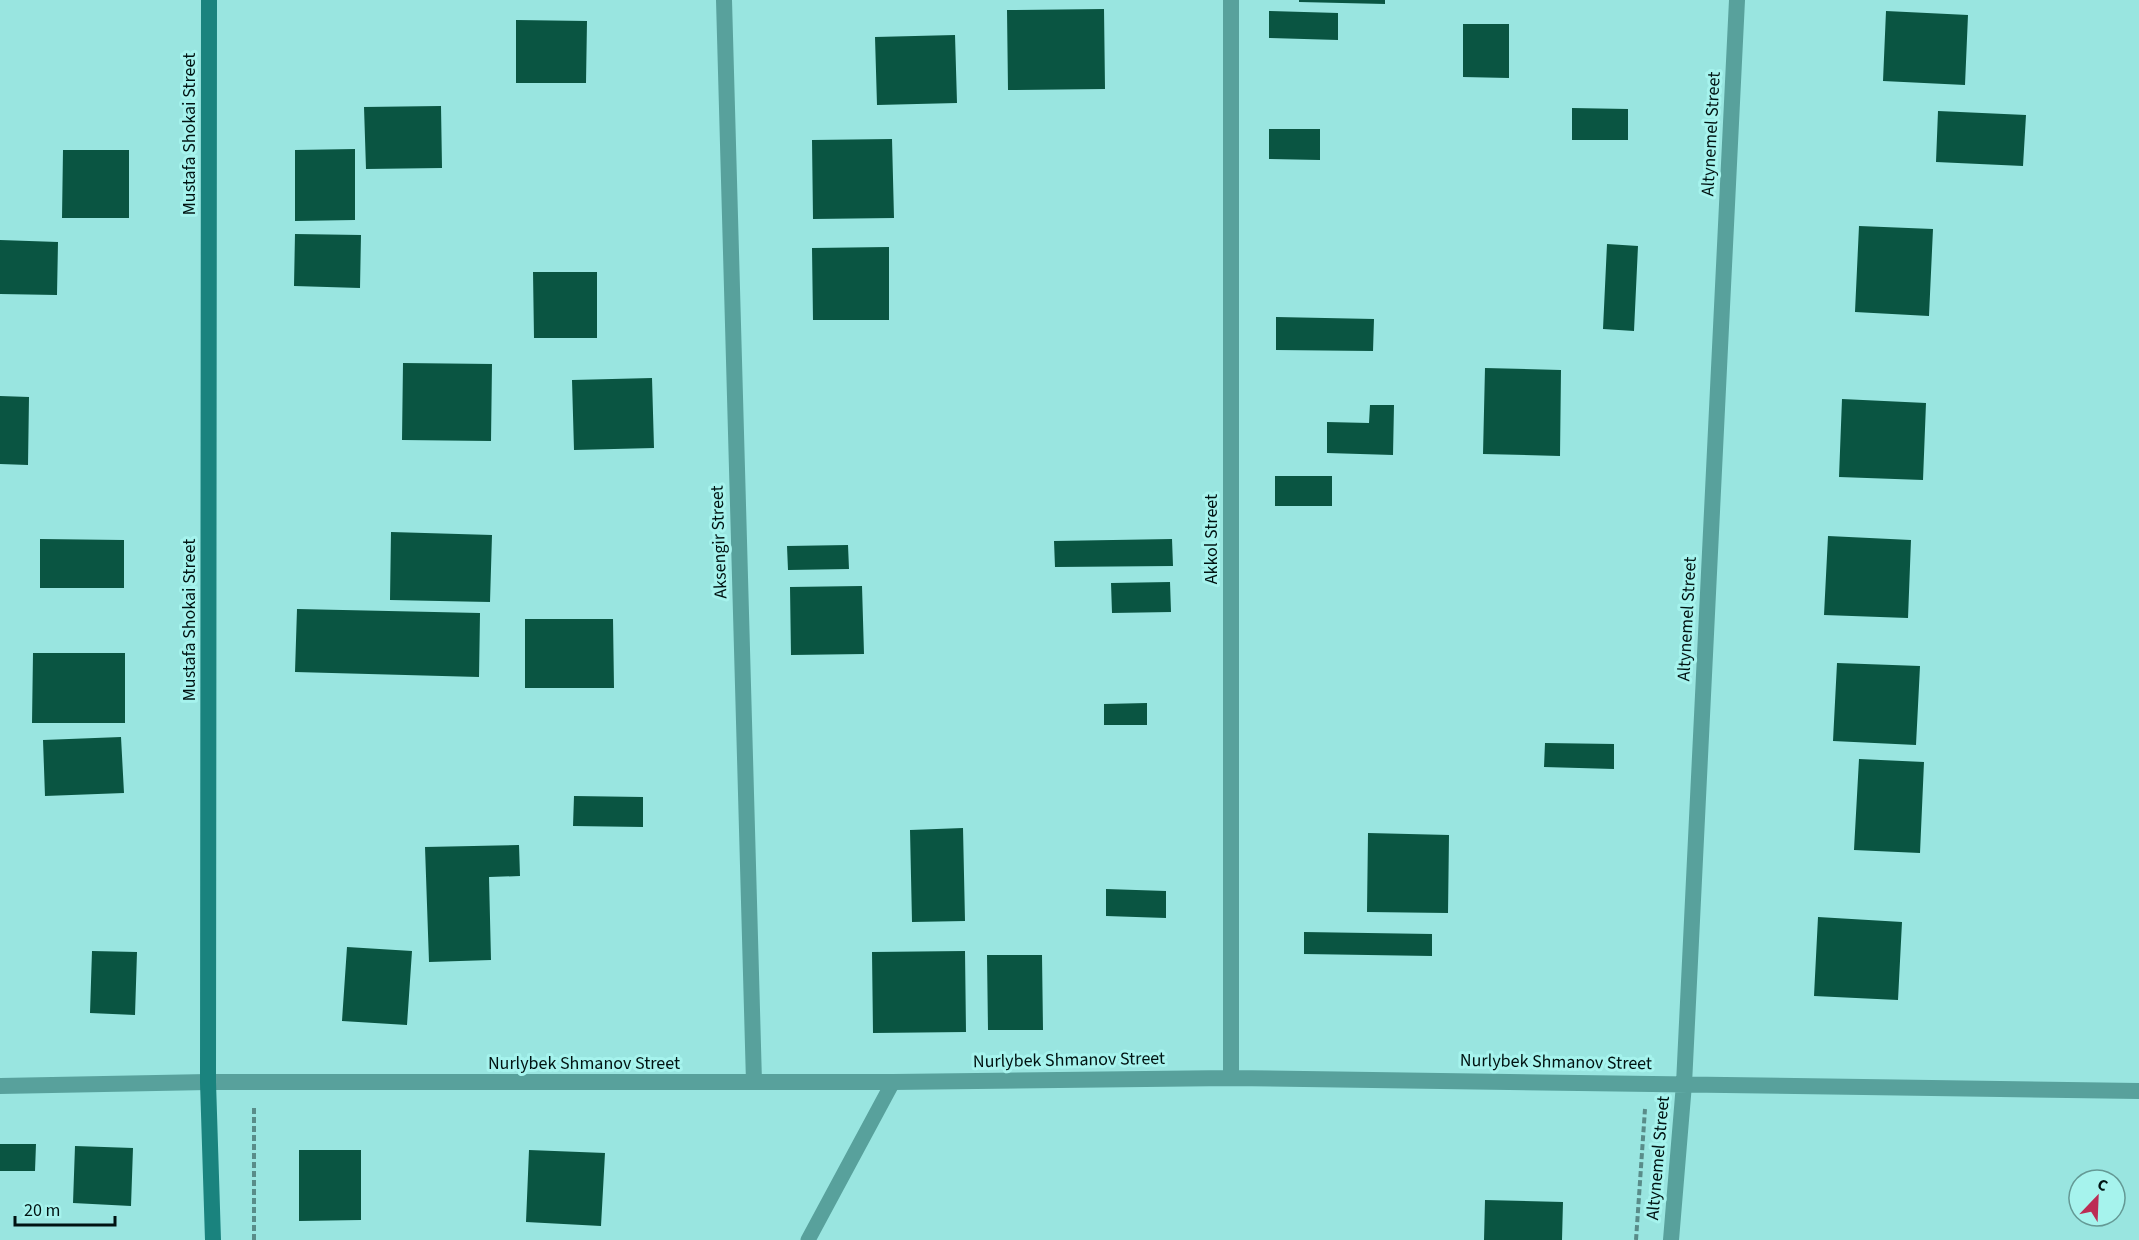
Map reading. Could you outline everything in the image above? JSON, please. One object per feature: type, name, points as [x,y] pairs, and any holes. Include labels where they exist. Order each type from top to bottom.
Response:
[{"type":"main road","name":"Mustafa Shokai Street","points":[[209,0],[208,1082],[213,1240]]},
{"type":"street","name":"Aksengir Street","points":[[724,0],[754,1082]]},
{"type":"street","name":"Akkol Street","points":[[1231,0],[1231,1078]]},
{"type":"street","name":"Altynemel Street","points":[[1671,1240],[1684,1084],[1737,0]]},
{"type":"street","name":"Nurlybek Shmanov Street","points":[[0,1086],[208,1082],[893,1082],[1231,1078],[2139,1091]]},
{"type":"lane","points":[[808,1240],[893,1082]]},
{"type":"path","points":[[254,1082],[254,1240]]},
{"type":"path","points":[[1636,1240],[1647,1083]]},
{"type":"building","points":[[1299,0],[1385,0],[1385,4],[1299,2]]},
{"type":"building","points":[[1104,9],[1105,89],[1008,90],[1007,10]]},
{"type":"building","points":[[1269,11],[1338,13],[1338,40],[1269,38]]},
{"type":"building","points":[[1886,11],[1968,15],[1965,85],[1883,81]]},
{"type":"building","points":[[516,20],[587,21],[586,83],[516,83]]},
{"type":"building","points":[[1463,24],[1509,24],[1509,78],[1463,77]]},
{"type":"building","points":[[955,35],[957,103],[877,105],[875,37]]},
{"type":"building","points":[[441,106],[442,168],[366,169],[364,107]]},
{"type":"building","points":[[1572,108],[1628,109],[1628,140],[1572,140]]},
{"type":"building","points":[[1938,111],[2026,115],[2023,166],[1936,162]]},
{"type":"building","points":[[1269,129],[1320,129],[1320,160],[1269,159]]},
{"type":"building","points":[[892,139],[894,218],[813,219],[812,140]]},
{"type":"building","points":[[355,149],[355,220],[295,221],[295,150]]},
{"type":"building","points":[[63,150],[129,150],[129,218],[62,218]]},
{"type":"building","points":[[1859,226],[1933,229],[1929,316],[1855,312]]},
{"type":"building","points":[[295,234],[361,235],[360,288],[294,286]]},
{"type":"building","points":[[0,240],[58,242],[57,295],[0,294]]},
{"type":"building","points":[[1607,244],[1638,246],[1634,331],[1603,329]]},
{"type":"building","points":[[889,247],[889,320],[813,320],[812,248]]},
{"type":"building","points":[[533,272],[597,272],[597,338],[534,338]]},
{"type":"building","points":[[1276,317],[1374,319],[1373,351],[1276,350]]},
{"type":"building","points":[[403,363],[492,364],[491,441],[402,440]]},
{"type":"building","points":[[1485,368],[1561,370],[1560,456],[1483,454]]},
{"type":"building","points":[[652,378],[654,448],[574,450],[572,380]]},
{"type":"building","points":[[0,396],[29,397],[28,465],[0,464]]},
{"type":"building","points":[[1842,399],[1926,403],[1923,480],[1839,477]]},
{"type":"building","points":[[1370,405],[1394,405],[1393,455],[1327,453],[1327,422],[1369,423]]},
{"type":"building","points":[[1275,476],[1332,476],[1332,506],[1275,506]]},
{"type":"building","points":[[391,532],[492,535],[490,602],[390,600]]},
{"type":"building","points":[[1828,536],[1911,540],[1908,618],[1824,615]]},
{"type":"building","points":[[40,539],[124,540],[124,588],[40,588]]},
{"type":"building","points":[[1172,539],[1173,566],[1055,567],[1054,541]]},
{"type":"building","points":[[848,545],[849,569],[788,570],[787,546]]},
{"type":"building","points":[[1170,582],[1171,612],[1112,613],[1111,583]]},
{"type":"building","points":[[862,586],[864,654],[791,655],[790,587]]},
{"type":"building","points":[[297,609],[480,613],[479,677],[295,672]]},
{"type":"building","points":[[525,619],[613,619],[614,688],[525,688]]},
{"type":"building","points":[[33,653],[125,653],[125,723],[32,723]]},
{"type":"building","points":[[1837,663],[1920,666],[1916,745],[1833,741]]},
{"type":"building","points":[[1147,703],[1147,725],[1104,725],[1104,704]]},
{"type":"building","points":[[121,737],[124,793],[45,796],[43,740]]},
{"type":"building","points":[[1545,743],[1614,744],[1614,769],[1544,767]]},
{"type":"building","points":[[1859,759],[1924,762],[1920,853],[1854,850]]},
{"type":"building","points":[[574,796],[643,797],[643,827],[573,826]]},
{"type":"building","points":[[963,828],[965,921],[912,922],[910,830]]},
{"type":"building","points":[[1368,833],[1449,835],[1448,913],[1367,912]]},
{"type":"building","points":[[519,845],[520,876],[489,877],[491,960],[429,962],[425,847]]},
{"type":"building","points":[[1106,889],[1166,891],[1166,918],[1106,916]]},
{"type":"building","points":[[1818,917],[1902,922],[1898,1000],[1814,996]]},
{"type":"building","points":[[1304,932],[1432,934],[1432,956],[1304,954]]},
{"type":"building","points":[[347,947],[412,951],[407,1025],[342,1021]]},
{"type":"building","points":[[92,951],[137,952],[135,1015],[90,1013]]},
{"type":"building","points":[[965,951],[966,1032],[873,1033],[872,952]]},
{"type":"building","points":[[987,955],[1042,955],[1043,1030],[988,1030]]},
{"type":"building","points":[[0,1144],[36,1144],[35,1171],[0,1171]]},
{"type":"building","points":[[75,1146],[133,1148],[131,1206],[73,1203]]},
{"type":"building","points":[[299,1150],[361,1150],[361,1220],[299,1221]]},
{"type":"building","points":[[529,1150],[605,1153],[601,1226],[526,1222]]},
{"type":"building","points":[[1485,1200],[1563,1202],[1562,1240],[1484,1240]]}]
